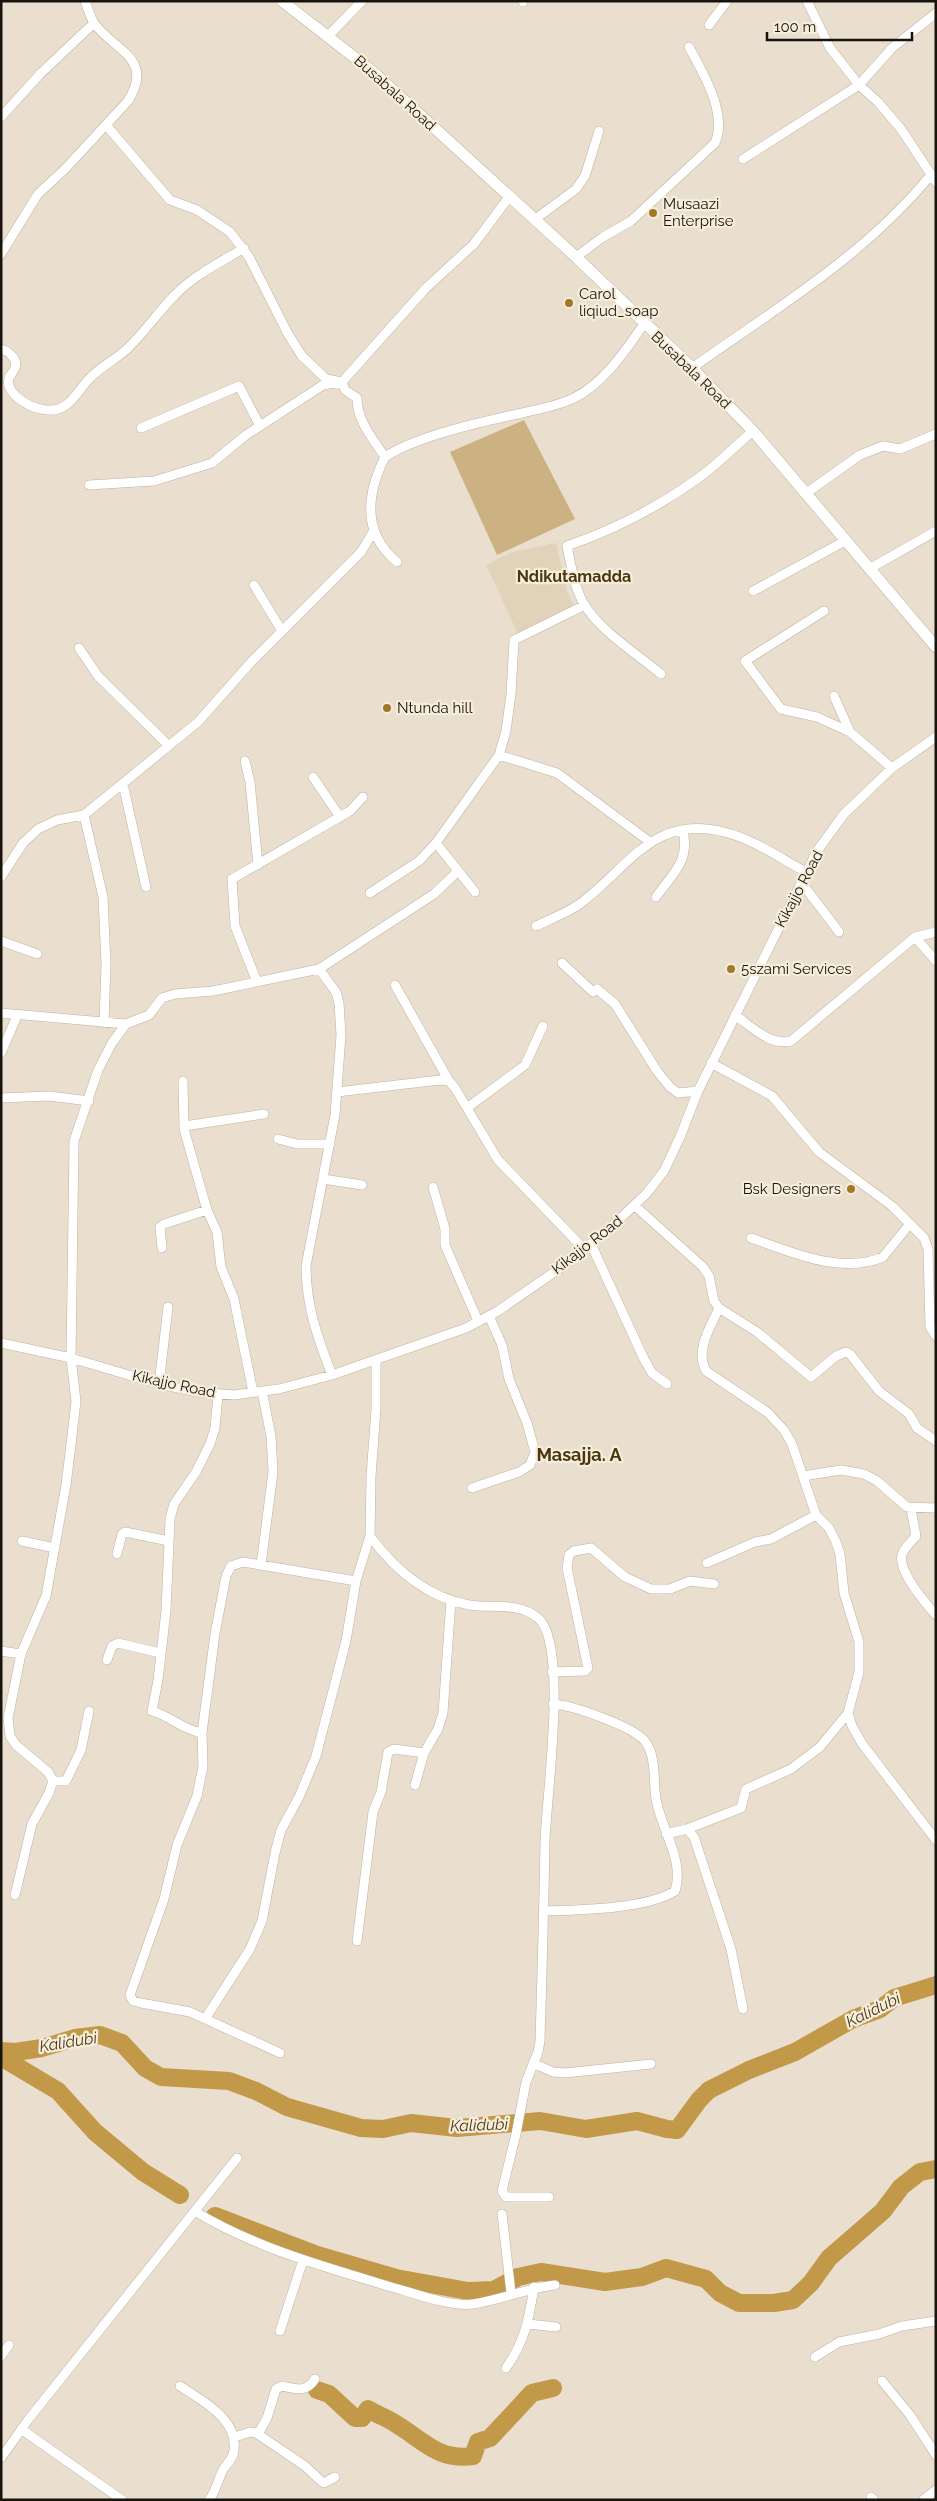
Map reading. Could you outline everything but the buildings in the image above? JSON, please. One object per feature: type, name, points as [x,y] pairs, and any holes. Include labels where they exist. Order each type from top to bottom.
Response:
[{"type":"street","points":[[1,254],[38,194],[65,170],[128,101],[135,89],[138,76],[129,54],[94,23],[85,1]]},
{"type":"street","name":"Busabala Road","points":[[282,1],[372,71],[576,257],[692,368],[753,431],[936,647]]},
{"type":"street","points":[[328,36],[362,1]]},
{"type":"street","points":[[709,24],[727,1]]},
{"type":"street","points":[[692,368],[832,270],[933,179],[901,129],[878,102],[859,85],[830,48],[807,1]]},
{"type":"street","points":[[743,159],[859,85],[892,48],[936,13]]},
{"type":"street","points":[[1,117],[40,74],[94,23]]},
{"type":"street","points":[[576,257],[603,237],[631,222],[715,143],[720,125],[710,86],[689,47]]},
{"type":"street","points":[[106,125],[170,200],[206,215],[230,232],[244,248],[288,334],[302,356],[326,379],[342,382]]},
{"type":"street","points":[[534,220],[576,189],[585,176],[599,131]]},
{"type":"street","points":[[89,485],[154,481],[212,463],[260,426],[323,385],[342,382],[426,288],[474,244],[509,197]]},
{"type":"street","points":[[1,349],[8,351],[15,359],[15,368],[8,378],[9,387],[20,399],[42,410],[64,406],[72,402],[90,377],[125,350],[175,295],[193,280],[244,248]]},
{"type":"street","points":[[397,562],[379,545],[373,532],[371,509],[374,485],[385,458],[392,452],[426,439],[477,423],[552,406],[575,398],[611,369],[644,324]]},
{"type":"street","points":[[342,382],[344,390],[357,398],[358,410],[365,429],[385,458]]},
{"type":"street","points":[[141,428],[240,386],[260,426]]},
{"type":"street","points":[[661,674],[596,619],[584,605],[573,576],[567,546],[601,534],[673,495],[698,479],[753,431]]},
{"type":"street","points":[[805,494],[860,455],[883,446],[900,449],[936,434]]},
{"type":"street","points":[[869,569],[936,531]]},
{"type":"street","points":[[1,877],[23,843],[38,829],[57,820],[84,815],[198,722],[252,661],[361,552],[373,532]]},
{"type":"street","points":[[753,591],[845,541]]},
{"type":"street","points":[[254,585],[282,631]]},
{"type":"street","points":[[370,893],[419,861],[436,843],[499,755],[512,694],[514,640],[584,605]]},
{"type":"street","points":[[824,611],[745,661],[781,709],[817,717],[850,732],[892,768]]},
{"type":"street","points":[[79,648],[98,676],[168,745]]},
{"type":"street","points":[[834,696],[850,732]]},
{"type":"street","name":"Kikajjo Road","points":[[1,1344],[71,1358],[159,1384],[218,1395],[257,1392],[306,1384],[444,1336],[489,1316],[587,1246],[635,1206],[664,1171],[711,1063],[817,851],[844,814],[892,768],[936,737]]},
{"type":"street","points":[[499,755],[557,773],[650,842]]},
{"type":"street","points":[[245,761],[250,782],[258,864]]},
{"type":"street","points":[[313,777],[340,816]]},
{"type":"street","points":[[123,784],[146,887]]},
{"type":"street","points":[[257,982],[235,926],[232,879],[350,811],[363,798]]},
{"type":"street","points":[[84,815],[103,897],[106,964],[104,1023]]},
{"type":"street","points":[[536,926],[585,900],[631,855],[659,836],[683,830],[705,829],[742,838],[806,872]]},
{"type":"street","points":[[656,898],[684,857],[686,845],[683,830]]},
{"type":"street","points":[[436,843],[475,892]]},
{"type":"street","points":[[1,1013],[17,1016],[126,1024],[149,1015],[162,998],[257,982],[319,969],[434,894],[458,872]]},
{"type":"street","points":[[801,882],[839,932]]},
{"type":"street","points":[[735,1015],[773,1042],[783,1043],[791,1041],[915,937],[936,932]]},
{"type":"street","points":[[915,937],[936,961]]},
{"type":"street","points":[[1,941],[36,954]]},
{"type":"street","points":[[562,963],[593,992],[597,989],[615,1004],[657,1071],[670,1087],[678,1093],[698,1091]]},
{"type":"street","points":[[319,969],[336,992],[339,1003],[341,1035],[337,1092],[330,1144],[306,1266],[306,1289],[315,1333],[332,1376]]},
{"type":"street","points":[[395,985],[449,1081],[498,1160],[587,1246],[652,1373],[667,1384]]},
{"type":"street","points":[[1,1053],[17,1016]]},
{"type":"street","points":[[15,1895],[32,1824],[49,1793],[52,1781],[48,1772],[25,1755],[10,1736],[8,1718],[21,1654],[46,1596],[66,1485],[76,1400],[71,1358],[74,1141],[98,1070],[112,1043],[126,1024]]},
{"type":"street","points":[[467,1108],[524,1065],[543,1026]]},
{"type":"street","points":[[711,1063],[772,1096],[819,1152],[892,1206],[908,1225],[924,1238],[928,1245],[930,1327],[936,1336]]},
{"type":"street","points":[[337,1092],[440,1080],[449,1081]]},
{"type":"street","points":[[183,1081],[184,1126],[208,1210],[217,1232],[221,1268],[234,1299],[257,1392],[271,1436],[273,1472],[261,1565]]},
{"type":"street","points":[[1,1098],[49,1096],[89,1101]]},
{"type":"street","points":[[184,1126],[264,1114]]},
{"type":"street","points":[[278,1139],[297,1144],[330,1144]]},
{"type":"street","points":[[323,1180],[362,1185]]},
{"type":"street","points":[[433,1187],[445,1229],[445,1245],[478,1321]]},
{"type":"street","points":[[635,1206],[703,1267],[709,1276],[714,1301],[719,1308],[757,1332],[811,1377],[836,1356],[846,1352],[850,1354],[879,1391],[910,1414],[917,1428],[936,1441]]},
{"type":"street","points":[[162,1248],[160,1228],[164,1224],[208,1210]]},
{"type":"street","points":[[751,1238],[814,1259],[856,1263],[883,1257],[908,1225]]},
{"type":"street","points":[[159,1384],[168,1307]]},
{"type":"street","points":[[666,1834],[688,1829],[741,1808],[746,1789],[791,1769],[820,1747],[848,1713],[859,1672],[859,1642],[844,1593],[840,1554],[829,1528],[816,1515],[792,1444],[767,1412],[706,1371],[701,1352],[719,1308]]},
{"type":"street","points":[[472,1488],[519,1472],[530,1465],[535,1452],[527,1423],[508,1379],[502,1345],[489,1316]]},
{"type":"street","points":[[205,2019],[250,1949],[262,1921],[274,1852],[281,1830],[299,1797],[316,1756],[346,1641],[356,1581],[370,1536],[371,1476],[376,1409],[376,1360]]},
{"type":"street","points":[[202,1734],[184,1728],[162,1714],[152,1711],[158,1680],[166,1611],[170,1519],[174,1504],[196,1472],[215,1428],[218,1395]]},
{"type":"street","points":[[803,1476],[841,1470],[864,1474],[877,1481],[900,1502],[911,1509],[936,1508]]},
{"type":"street","points":[[911,1509],[916,1536],[904,1551],[902,1566],[923,1601],[936,1615]]},
{"type":"street","points":[[707,1564],[755,1542],[771,1539],[816,1515]]},
{"type":"street","points":[[117,1554],[122,1534],[125,1532],[169,1541]]},
{"type":"street","points":[[370,1536],[403,1575],[451,1600],[470,1605],[517,1607],[540,1620],[547,1631],[552,1672],[552,1704],[555,1733],[546,1830],[540,2040],[538,2052],[528,2072],[502,2194],[512,2197],[549,2196]]},
{"type":"street","points":[[22,1540],[55,1548]]},
{"type":"street","points":[[552,1672],[585,1670],[588,1668],[567,1568],[569,1555],[574,1551],[591,1548],[625,1577],[651,1589],[670,1589],[690,1581],[714,1584]]},
{"type":"street","points":[[280,2053],[180,2009],[133,2001],[130,1995],[164,1899],[177,1845],[197,1796],[203,1766],[202,1734],[215,1634],[226,1576],[231,1566],[236,1564],[261,1565],[356,1581]]},
{"type":"street","points":[[415,1785],[424,1752],[438,1729],[445,1699],[451,1600]]},
{"type":"street","points":[[107,1660],[112,1646],[118,1643],[160,1653]]},
{"type":"street","points":[[1,1652],[21,1654]]},
{"type":"street","points":[[545,1911],[586,1910],[634,1904],[668,1896],[675,1891],[678,1876],[674,1856],[656,1800],[652,1756],[642,1738],[590,1713],[552,1704]]},
{"type":"street","points":[[52,1781],[66,1781],[81,1750],[89,1711]]},
{"type":"street","points":[[848,1713],[852,1726],[863,1744],[936,1840]]},
{"type":"street","points":[[358,1941],[373,1812],[381,1792],[388,1752],[394,1749],[424,1752]]},
{"type":"street","points":[[688,1829],[694,1837],[731,1948],[743,2009]]},
{"type":"street","points":[[533,2063],[565,2074],[651,2064]]},
{"type":"street","points":[[1,2458],[237,2158]]},
{"type":"street","points":[[196,2212],[221,2227],[266,2248],[428,2298],[472,2304],[511,2291],[555,2284]]},
{"type":"street","points":[[502,2214],[511,2291]]},
{"type":"street","points":[[280,2331],[304,2260]]},
{"type":"street","points":[[506,2368],[519,2349],[528,2324],[534,2287]]},
{"type":"street","points":[[815,2357],[839,2342],[879,2334],[902,2326],[936,2321]]},
{"type":"street","points":[[528,2324],[556,2327]]},
{"type":"street","points":[[1,2356],[9,2345]]},
{"type":"street","points":[[258,2434],[267,2418],[276,2389],[282,2386],[300,2390],[306,2389],[315,2379]]},
{"type":"street","points":[[882,2381],[910,2415],[936,2455]]},
{"type":"street","points":[[180,2386],[205,2402],[225,2420],[235,2437],[232,2457],[224,2469],[214,2494],[209,2500]]},
{"type":"street","points":[[22,2429],[122,2500]]},
{"type":"street","points":[[235,2437],[250,2432],[258,2434],[305,2466],[321,2482],[324,2483],[335,2476]]},
{"type":"street","points":[[924,2499],[936,2490]]},
{"type":"shaded area","points":[[524,420],[575,519],[497,555],[450,452]]},
{"type":"shaded area","points":[[556,543],[567,591],[574,606],[518,634],[486,565],[512,552]]},
{"type":"waterway","name":"Kalidubi","points":[[1,2051],[15,2052],[42,2048],[75,2038],[100,2035],[122,2043],[145,2068],[161,2077],[229,2081],[256,2091],[287,2107],[361,2128],[383,2129],[411,2123],[457,2128],[540,2121],[586,2129],[637,2121],[677,2130],[699,2100],[709,2090],[749,2070],[795,2052],[853,2019],[880,2009],[894,1998],[936,1985]]},
{"type":"waterway","name":"Kalidubi","points":[[1,2057],[58,2091],[95,2132],[143,2172],[180,2195]]},
{"type":"waterway","name":"Kalidubi","points":[[215,2216],[317,2255],[396,2278],[468,2291],[494,2290],[518,2277],[541,2272],[605,2282],[642,2277],[666,2268],[706,2279],[720,2293],[739,2303],[774,2303],[793,2300],[811,2283],[829,2258],[883,2211],[901,2187],[920,2172],[936,2169]]},
{"type":"waterway","points":[[317,2390],[329,2394],[355,2418],[362,2418],[368,2409],[393,2422],[432,2448],[461,2457],[473,2456],[478,2442],[490,2438],[532,2393],[553,2388]]},
{"type":"place","name":"Musaazi Enterprise","points":[[653,213]]},
{"type":"place","name":"Carol liqiud_soap","points":[[569,303]]},
{"type":"place","name":"Ntunda hill","points":[[387,708]]},
{"type":"place","name":"5szami Services","points":[[731,969]]},
{"type":"place","name":"Bsk Designers","points":[[851,1189]]},
{"type":"district","name":"Ndikutamadda","points":[[574,576]]},
{"type":"district","name":"Masajja. A","points":[[579,1454]]}]
